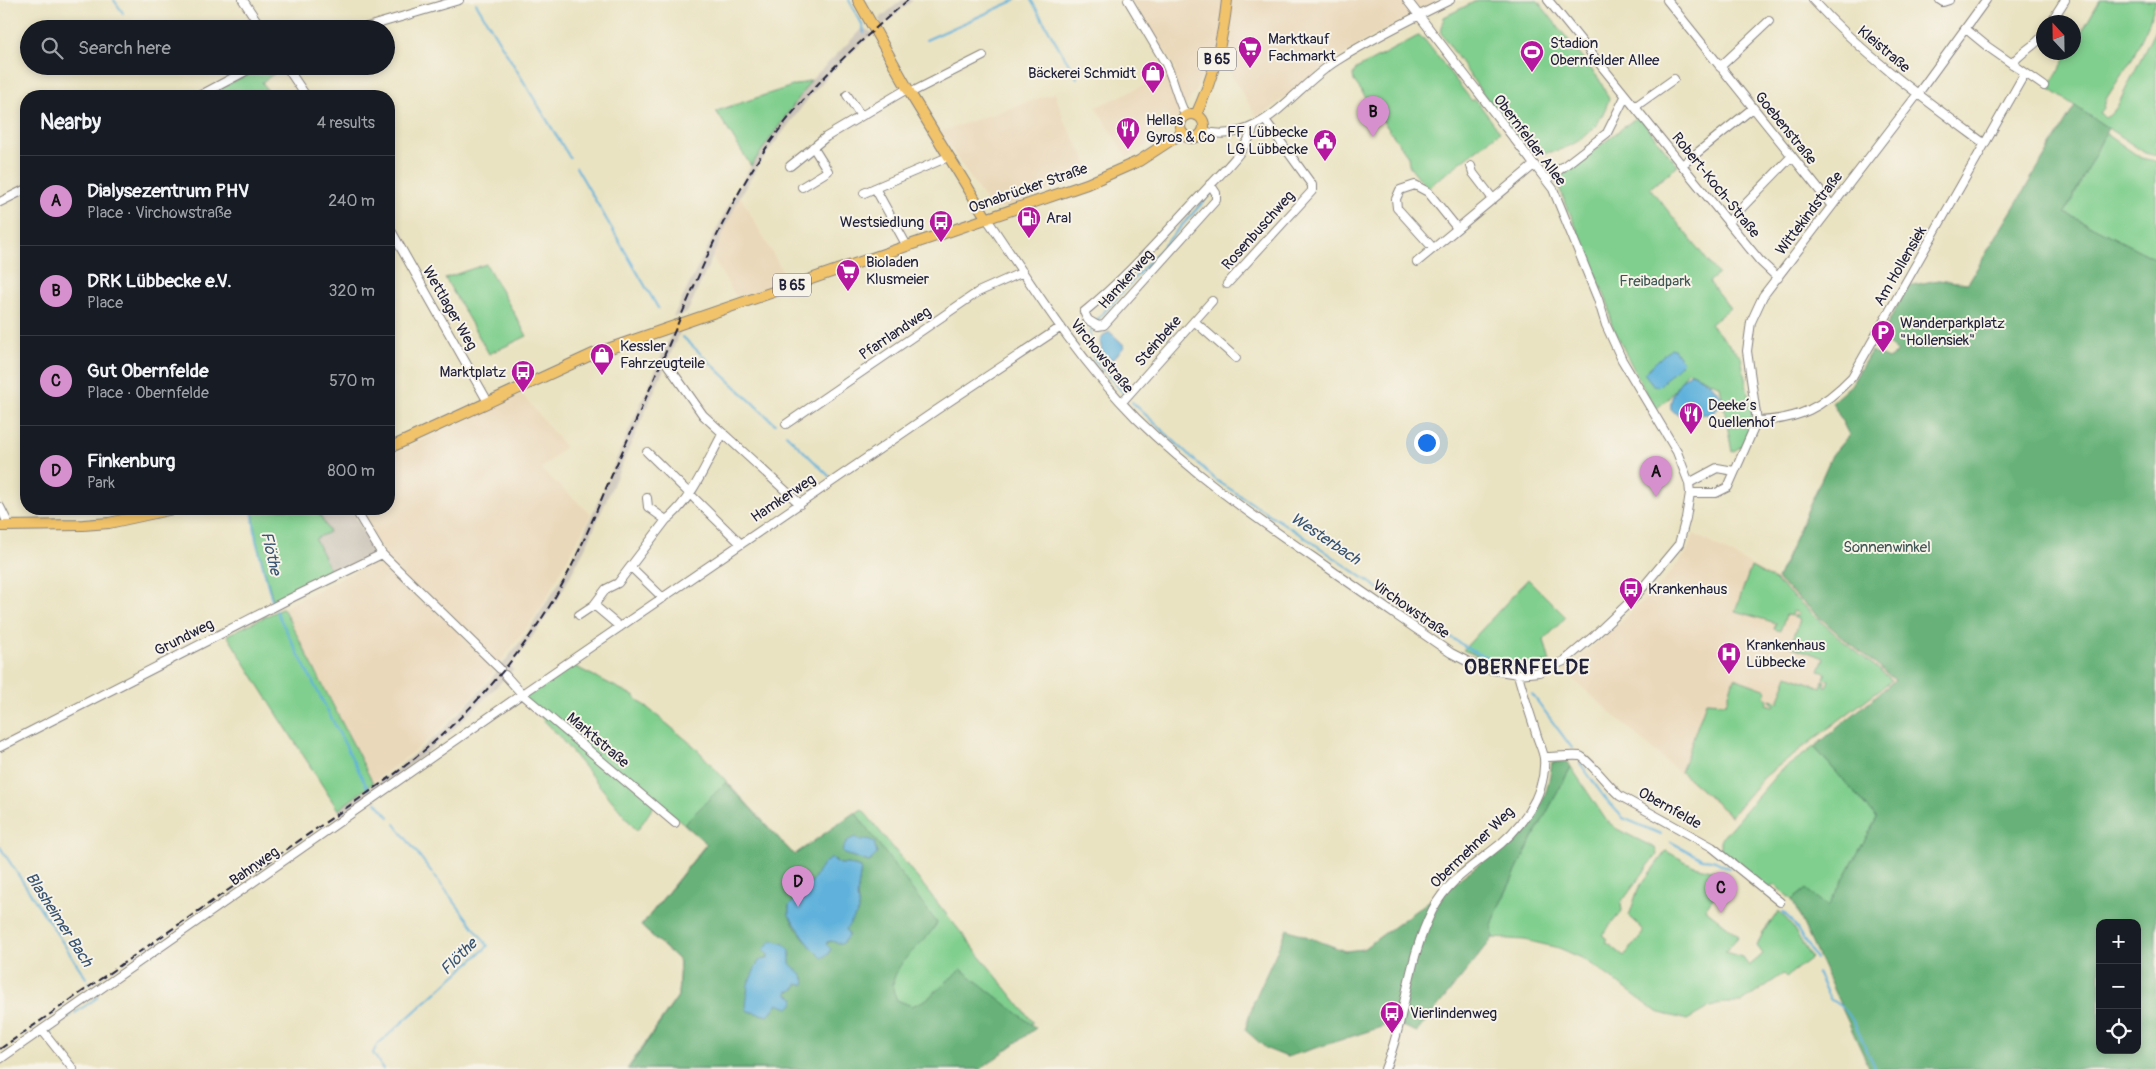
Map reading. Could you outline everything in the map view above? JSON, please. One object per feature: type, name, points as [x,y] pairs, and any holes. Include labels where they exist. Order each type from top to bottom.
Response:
[{"type":"main road","points":[[858,0],[908,91],[987,219]]},
{"type":"main road","name":"B 65","points":[[1191,116],[1218,55],[1225,22],[1227,0]]},
{"type":"main road","points":[[1191,116],[1202,120],[1203,130],[1199,136],[1192,139],[1182,133],[1180,124],[1191,116]]},
{"type":"main road","name":"Osnabrücker Straße","points":[[488,402],[593,354],[987,219],[1126,168],[1182,133]]},
{"type":"main road","name":"B 65","points":[[395,444],[488,402]]},
{"type":"main road","points":[[3,526],[83,526],[109,523],[146,515]]},
{"type":"street","points":[[243,0],[256,20]]},
{"type":"street","points":[[391,20],[459,0]]},
{"type":"street","points":[[1128,0],[1171,74],[1176,96],[1191,116]]},
{"type":"street","name":"Obernfelder Allee","points":[[1407,0],[1417,16],[1546,180],[1560,204],[1598,298],[1606,326],[1618,352],[1677,452],[1688,483]]},
{"type":"street","points":[[1203,130],[1227,134],[1254,126],[1265,120],[1333,63],[1382,34],[1450,0]]},
{"type":"street","name":"Robert-Koch-Straße","points":[[1548,0],[1760,261],[1778,278]]},
{"type":"street","name":"Goebenstraße","points":[[1667,0],[1832,206]]},
{"type":"street","name":"Kleistraße","points":[[1813,0],[1854,42],[1917,95],[1985,144]]},
{"type":"street","points":[[1940,0],[1943,2],[1949,0]]},
{"type":"street","name":"Wittekindstraße","points":[[1757,421],[1748,365],[1748,337],[1757,307],[1986,0]]},
{"type":"street","points":[[2055,15],[2065,0]]},
{"type":"street","points":[[1720,66],[1769,21]]},
{"type":"street","points":[[1966,29],[2044,86]]},
{"type":"street","points":[[2012,64],[2019,54],[2036,44]]},
{"type":"street","points":[[790,166],[813,147],[861,116],[908,91],[984,56]]},
{"type":"street","name":"Am Hollensiek","points":[[1757,421],[1791,417],[1813,409],[1833,397],[1852,377],[2025,73]]},
{"type":"street","points":[[209,90],[238,75]]},
{"type":"street","points":[[292,75],[302,90]]},
{"type":"street","points":[[1636,106],[1674,79]]},
{"type":"street","points":[[847,95],[861,116]]},
{"type":"street","points":[[1546,180],[1607,133],[1625,97]]},
{"type":"street","points":[[1682,165],[1753,108]]},
{"type":"street","name":"Rosenbuschweg","points":[[1227,284],[1312,191],[1312,185],[1265,120]]},
{"type":"street","name":"Hamkerweg","points":[[1210,184],[1216,193],[1216,200],[1104,325],[1098,326],[1088,320],[1084,312],[1117,285],[1210,184],[1251,138],[1254,126]]},
{"type":"street","points":[[802,187],[828,171],[813,147]]},
{"type":"street","points":[[864,192],[948,156]]},
{"type":"street","points":[[1728,222],[1791,157]]},
{"type":"street","points":[[1471,166],[1473,173],[1493,199]]},
{"type":"street","points":[[1417,262],[1534,166]]},
{"type":"street","points":[[1433,248],[1397,208],[1396,199],[1400,190],[1415,185],[1428,192],[1457,228]]},
{"type":"street","points":[[875,188],[907,246]]},
{"type":"street","points":[[0,202],[20,191]]},
{"type":"street","name":"Virchowstraße","points":[[987,219],[1061,327],[1095,372],[1122,402],[1167,446],[1235,504],[1450,653],[1480,668],[1518,674],[1539,672],[1564,661],[1595,635],[1634,598],[1679,544],[1690,493],[1688,483]]},
{"type":"street","name":"Wettlager Weg","points":[[395,238],[488,402]]},
{"type":"street","name":"Pfarrlandweg","points":[[786,424],[978,292],[1023,272]]},
{"type":"street","name":"Steinbeke","points":[[1122,402],[1212,301]]},
{"type":"street","name":"Steinbeke","points":[[1194,321],[1236,358]]},
{"type":"street","name":"Hamkerweg","points":[[522,694],[1061,327]]},
{"type":"street","points":[[667,364],[703,415],[800,504]]},
{"type":"street","points":[[1690,493],[1716,493],[1724,490],[1730,484],[1757,421]]},
{"type":"street","points":[[579,615],[594,605],[606,589],[618,583],[666,520],[674,515],[689,494],[723,433]]},
{"type":"street","points":[[646,452],[741,544]]},
{"type":"street","points":[[1688,483],[1717,468],[1734,471]]},
{"type":"street","points":[[647,498],[648,507],[666,520]]},
{"type":"street","points":[[0,508],[6,519],[3,526]]},
{"type":"street","name":"Marktstraße","points":[[359,515],[382,554],[522,694],[675,823]]},
{"type":"street","name":"Grundweg","points":[[0,747],[298,594],[382,554]]},
{"type":"street","points":[[631,567],[663,598]]},
{"type":"street","points":[[594,605],[620,628]]},
{"type":"street","name":"Obermehner Weg","points":[[1385,1069],[1393,1050],[1409,976],[1433,908],[1444,891],[1458,877],[1494,850],[1517,827],[1535,801],[1543,778],[1544,757],[1518,674]]},
{"type":"street","name":"Bahnweg","points":[[0,1059],[522,694]]},
{"type":"street","name":"Obernfelde","points":[[1544,757],[1579,756],[1586,759],[1609,787],[1620,796],[1712,847],[1780,902]]},
{"type":"street","points":[[42,1030],[73,1069]]},
{"type":"shaded area","points":[[902,0],[913,0],[882,26],[879,19]]},
{"type":"shaded area","points":[[1132,0],[1437,0],[1366,40],[1301,83],[1257,117],[1227,68],[1204,69],[1195,92],[1168,130],[1127,158],[1096,107],[1161,78],[1176,69]]},
{"type":"shaded area","points":[[863,28],[873,33],[835,68],[811,95],[762,160],[740,196],[687,313],[673,317],[734,195],[751,166],[811,80]]},
{"type":"shaded area","points":[[1055,93],[1064,121],[1094,174],[997,210],[988,204],[940,132]]},
{"type":"shaded area","points":[[740,196],[789,283],[737,298],[712,256]]},
{"type":"shaded area","points":[[673,330],[681,330],[588,542],[557,601],[511,667],[513,670],[447,736],[341,816],[338,810],[400,766],[443,730],[492,678],[527,633],[574,556]]},
{"type":"shaded area","points":[[521,393],[565,447],[541,469],[591,514],[541,608],[482,686],[435,734],[373,783],[283,608],[385,556],[362,515],[395,515],[395,453]]},
{"type":"shaded area","points":[[320,515],[354,515],[376,553],[332,574],[315,539],[329,532]]},
{"type":"shaded area","name":"Krankenhaus Lübbecke","points":[[1694,534],[1777,579],[1844,639],[1896,680],[1764,780],[1732,819],[1564,671],[1602,639],[1662,583],[1686,554]]},
{"type":"green space","name":"Stadion Obernfelder Allee","points":[[1478,0],[1537,0],[1599,79],[1609,99],[1600,119],[1592,130],[1579,141],[1563,149],[1545,153],[1528,151],[1480,90],[1441,33],[1444,17]]},
{"type":"green space","points":[[2100,0],[2156,0],[2149,23],[2133,57],[2106,99],[2104,108],[2100,113],[2105,118],[2117,107],[2156,28],[2156,156],[2145,153],[2048,88],[2065,60],[2081,60],[2081,33]]},
{"type":"green space","points":[[1418,36],[1424,39],[1472,101],[1475,99],[1500,132],[1427,188],[1409,165],[1408,156],[1354,81],[1353,75],[1356,69]]},
{"type":"green space","points":[[246,75],[272,75],[262,82],[267,90],[217,90]]},
{"type":"green space","points":[[811,80],[751,166],[716,111]]},
{"type":"green space","name":"Sonnenwinkel","points":[[2075,106],[2108,128],[2065,213],[2156,259],[2156,1069],[1868,1069],[1869,1067],[1792,900],[1806,889],[1828,907],[1877,818],[1814,747],[1895,680],[1844,639],[1777,579],[1832,455],[1849,435],[1832,402],[1851,385],[1871,351],[1888,359],[1898,352],[1880,337],[1908,286],[1938,280],[1968,283]]},
{"type":"green space","name":"Freibadpark","points":[[1638,116],[1678,166],[1650,188],[1718,274],[1709,282],[1730,308],[1710,324],[1741,357],[1753,421],[1742,446],[1732,452],[1720,386],[1688,371],[1668,399],[1656,409],[1639,380],[1611,323],[1609,306],[1556,180]]},
{"type":"green space","points":[[2105,133],[2141,158],[2156,161],[2156,259],[2065,213]]},
{"type":"green space","points":[[486,264],[527,336],[489,354],[445,278]]},
{"type":"green space","points":[[254,515],[320,515],[329,532],[315,539],[332,574],[274,604],[256,539]]},
{"type":"green space","points":[[1751,567],[1776,581],[1843,641],[1892,680],[1762,779],[1731,816],[1681,772],[1706,702],[1726,703],[1734,678],[1767,690],[1765,697],[1769,699],[1767,704],[1774,706],[1775,704],[1771,700],[1778,702],[1788,675],[1821,687],[1823,680],[1826,687],[1829,680],[1824,678],[1826,673],[1819,671],[1824,658],[1790,646],[1800,620],[1793,617],[1794,615],[1798,616],[1799,613],[1792,611],[1791,616],[1786,615],[1780,631],[1774,629],[1776,623],[1735,611]]},
{"type":"green space","points":[[1528,579],[1566,617],[1544,640],[1550,662],[1525,665],[1505,664],[1463,650]]},
{"type":"green space","points":[[283,608],[373,783],[338,810],[227,635]]},
{"type":"green space","points":[[572,665],[632,695],[695,747],[794,855],[862,809],[1033,1022],[979,1069],[627,1069],[678,996],[680,961],[641,926],[707,843],[657,801],[637,831],[557,734],[523,698]]},
{"type":"green space","points":[[1814,747],[1877,818],[1828,908],[1806,890],[1792,900],[1775,885],[1767,889],[1721,850],[1721,839],[1778,773]]},
{"type":"green space","points":[[1552,762],[1568,762],[1571,767],[1498,908],[1492,926],[1493,938],[1417,1032],[1394,1023],[1287,1057],[1267,1049],[1245,1030],[1254,1001],[1287,929],[1345,951],[1363,949],[1518,836],[1542,802],[1548,785]]},
{"type":"green space","points":[[1571,767],[1606,820],[1617,829],[1655,848],[1657,854],[1621,903],[1622,911],[1602,935],[1608,939],[1606,942],[1624,956],[1643,933],[1638,924],[1629,916],[1638,889],[1666,851],[1692,865],[1726,874],[1713,892],[1716,894],[1705,909],[1739,936],[1725,952],[1742,957],[1749,966],[1763,954],[1757,946],[1763,932],[1779,911],[1790,923],[1811,958],[1786,977],[1783,974],[1741,1003],[1723,1003],[1708,1008],[1687,1020],[1657,1012],[1599,969],[1582,958],[1559,948],[1525,940],[1493,938],[1492,926],[1498,908]]},
{"type":"green space","points":[[726,782],[794,855],[855,812],[937,923],[899,967],[893,986],[897,1000],[912,1006],[927,999],[961,969],[1036,1028],[981,1069],[629,1069],[678,996],[680,961],[641,926],[707,844],[684,824]],"holes":[[[855,837],[861,841],[872,860],[869,862],[845,854],[846,845]],[[835,859],[839,864],[861,868],[857,896],[859,911],[834,942],[831,941],[811,947],[793,923],[789,906]],[[764,950],[791,954],[791,964],[805,978],[795,989],[787,992],[789,1007],[777,1004],[768,1016],[749,1011],[764,961],[769,956]]]},
{"type":"water","points":[[1110,332],[1124,347],[1113,359],[1107,359],[1102,351],[1100,341],[1105,334]]},
{"type":"water","points":[[1671,348],[1674,349],[1683,362],[1658,387],[1653,385],[1644,373]]},
{"type":"water","points":[[1692,373],[1710,383],[1725,401],[1711,414],[1677,415],[1671,409],[1676,388],[1683,379]]},
{"type":"water","points":[[855,837],[861,841],[868,839],[874,842],[877,854],[869,862],[845,854],[842,851],[847,841]]},
{"type":"water","points":[[832,858],[839,864],[861,868],[857,896],[859,911],[846,929],[849,935],[842,944],[831,941],[827,942],[826,944],[831,949],[829,954],[822,958],[811,947],[789,915],[789,906],[794,901],[791,895],[793,891],[807,889],[824,863]]},
{"type":"water","points":[[772,940],[784,944],[790,950],[790,963],[803,976],[805,982],[804,985],[797,984],[795,989],[787,992],[787,994],[795,998],[789,1008],[777,1004],[768,1016],[748,1011],[746,1008],[748,984],[759,960],[768,959],[768,954],[763,950]]},
{"type":"waterway","name":"Flöthe","points":[[114,0],[123,13]]},
{"type":"waterway","name":"Westerbach","points":[[849,0],[863,26],[864,33]]},
{"type":"waterway","name":"Westerbach","points":[[926,40],[1016,0]]},
{"type":"waterway","name":"Westerbach","points":[[1031,0],[1077,78]]},
{"type":"waterway","points":[[476,3],[570,158]]},
{"type":"waterway","points":[[576,167],[658,308]]},
{"type":"waterway","name":"Westerbach","points":[[1096,321],[1211,193]]},
{"type":"waterway","name":"Westerbach","points":[[1092,327],[1090,334],[1094,359],[1125,395]]},
{"type":"waterway","points":[[683,337],[775,424]]},
{"type":"waterway","name":"Westerbach","points":[[1132,402],[1216,480],[1309,540],[1424,620],[1472,651],[1493,659],[1524,664]]},
{"type":"waterway","points":[[786,434],[829,476]]},
{"type":"waterway","name":"Flöthe","points":[[253,515],[256,540],[272,601]]},
{"type":"waterway","name":"Flöthe","points":[[276,611],[368,789]]},
{"type":"waterway","name":"Westerbach","points":[[1532,694],[1572,748]]},
{"type":"waterway","name":"Westerbach","points":[[1580,763],[1604,797],[1623,818],[1661,834]]},
{"type":"waterway","name":"Flöthe","points":[[376,802],[389,817]]},
{"type":"waterway","name":"Flöthe","points":[[383,1069],[373,1053],[377,1045],[488,946],[395,824]]},
{"type":"waterway","name":"Westerbach","points":[[1671,842],[1702,859],[1713,860],[1729,868]]},
{"type":"waterway","name":"Blasheimer Bach","points":[[0,847],[86,978]]},
{"type":"waterway","name":"Westerbach","points":[[1783,912],[1792,921],[1816,959]]},
{"type":"waterway","name":"Westerbach","points":[[1817,973],[1830,999],[1846,1010],[1854,1023],[1876,1069]]},
{"type":"waterway","name":"Blasheimer Bach","points":[[75,1013],[98,997]]},
{"type":"waterway","name":"Blasheimer Bach","points":[[55,1026],[71,1015]]},
{"type":"waterway","name":"Blasheimer Bach","points":[[51,1036],[50,1030],[52,1028]]},
{"type":"railway","points":[[0,1049],[392,776],[416,758],[481,696],[519,651],[536,627],[567,574],[588,531],[705,262],[730,209],[749,175],[783,125],[801,103],[863,39],[908,0]]},
{"type":"place","name":"Marktkauf Fachmarkt","points":[[1250,69]]},
{"type":"place","name":"Stadion Obernfelder Allee","points":[[1532,73]]},
{"type":"place","name":"Bäckerei Schmidt","points":[[1153,94]]},
{"type":"place","name":"DRK Lübbecke e.V.","points":[[1373,137]]},
{"type":"place","name":"Hellas Gyros & Co","points":[[1128,150]]},
{"type":"place","name":"FF Lübbecke LG Lübbecke","points":[[1325,162]]},
{"type":"place","name":"Aral","points":[[1029,239]]},
{"type":"place","name":"Westsiedlung","points":[[941,243]]},
{"type":"place","name":"Bioladen Klusmeier","points":[[848,292]]},
{"type":"place","name":"Wanderparkplatz \"Hollensiek\"","points":[[1883,353]]},
{"type":"place","name":"Kessler Fahrzeugteile","points":[[602,376]]},
{"type":"place","name":"Marktplatz","points":[[523,393]]},
{"type":"place","name":"Deeke´s Quellenhof","points":[[1691,435]]},
{"type":"place","name":"Dialysezentrum PHV","points":[[1656,497]]},
{"type":"place","name":"Krankenhaus","points":[[1631,610]]},
{"type":"place","name":"Krankenhaus Lübbecke","points":[[1729,675]]},
{"type":"place","name":"Finkenburg","points":[[798,907]]},
{"type":"place","name":"Gut Obernfelde","points":[[1721,913]]},
{"type":"place","name":"Vierlindenweg","points":[[1392,1034]]},
{"type":"district","name":"OBERNFELDE","points":[[1527,667]]}]
